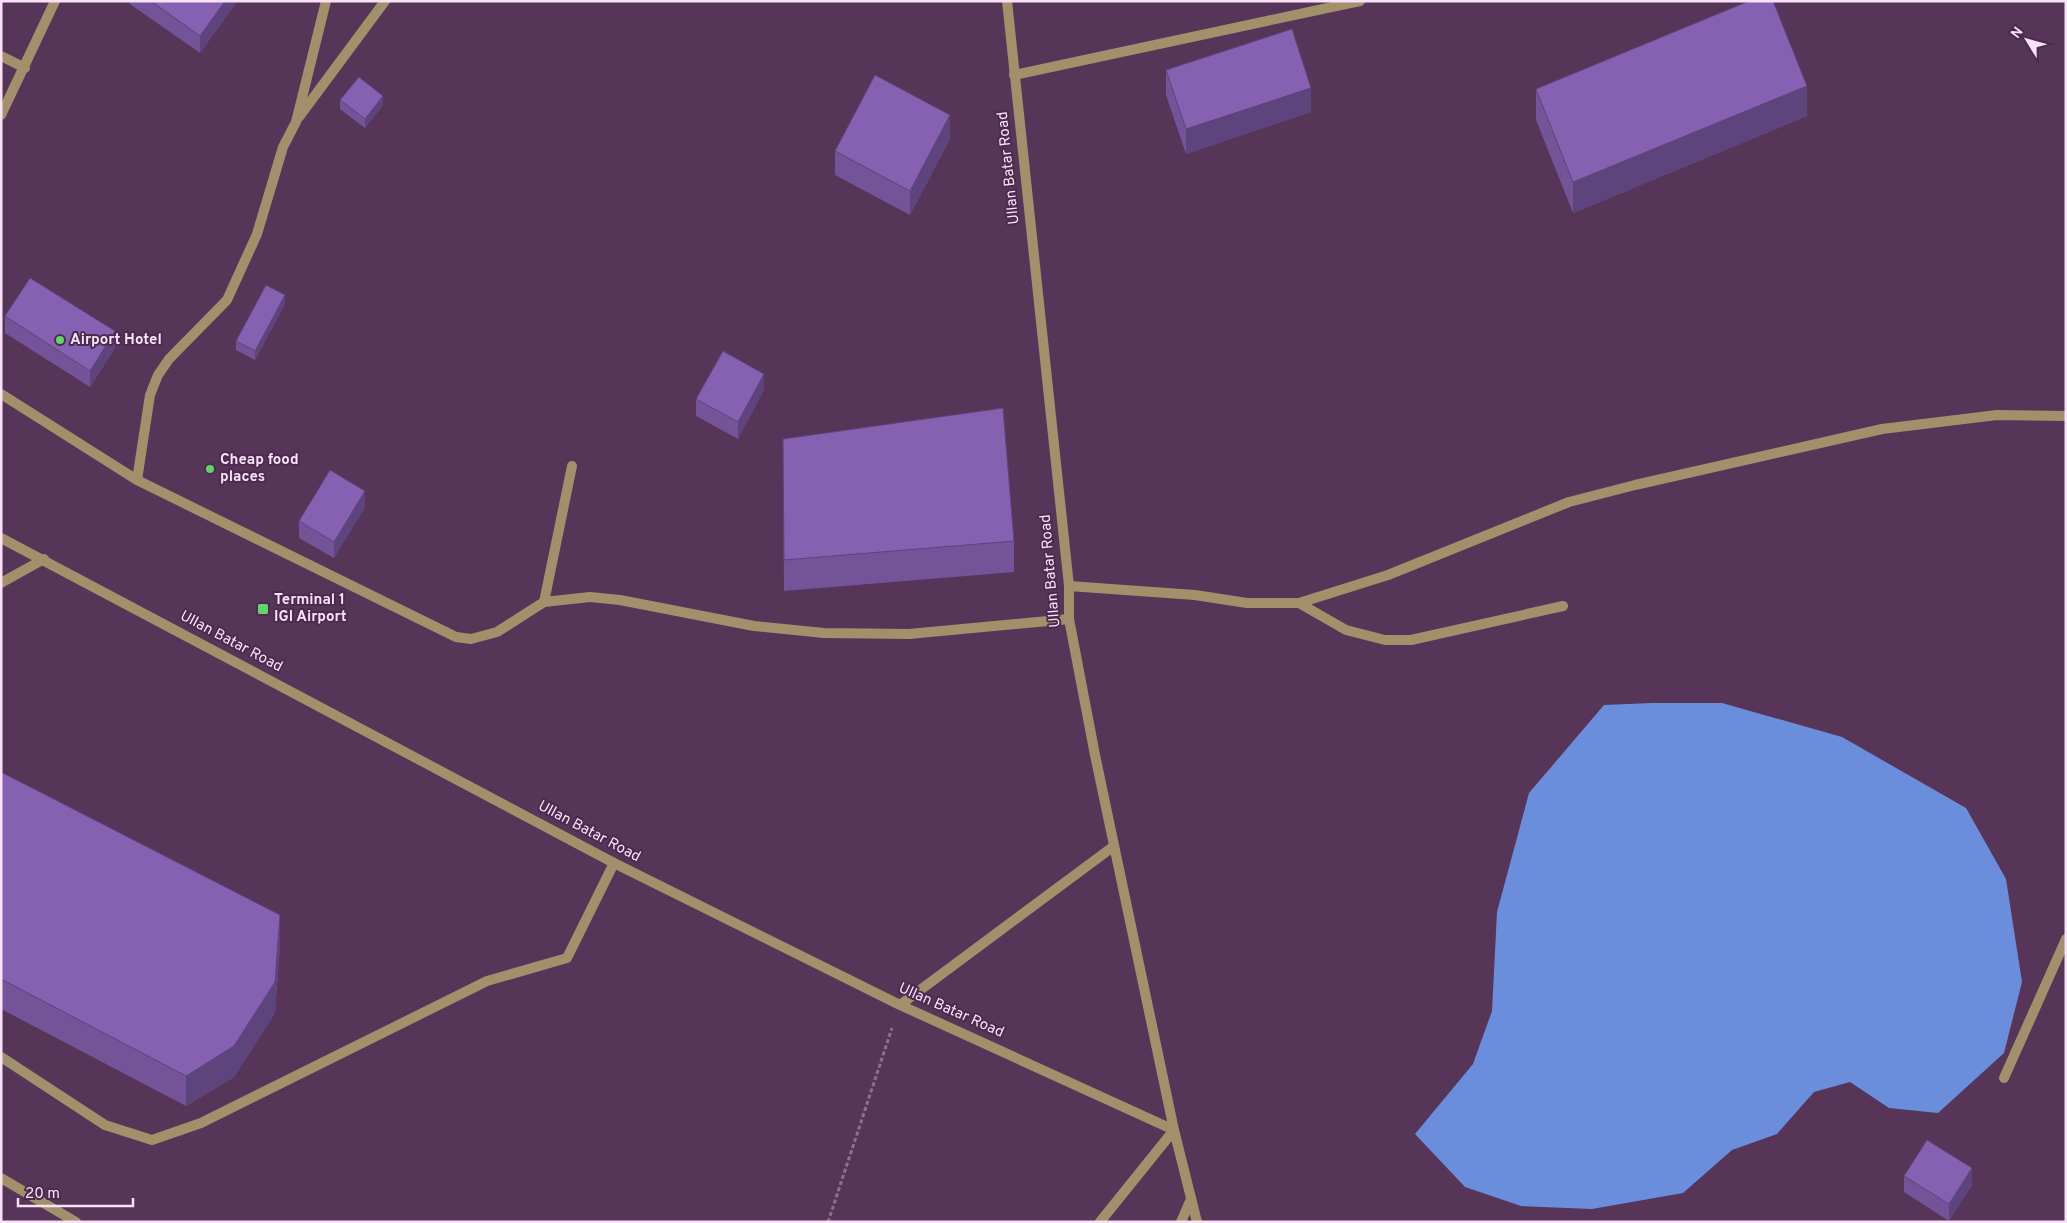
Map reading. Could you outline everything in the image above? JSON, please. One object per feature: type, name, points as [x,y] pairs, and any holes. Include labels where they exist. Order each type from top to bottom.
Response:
[{"type":"street","points":[[1,115],[25,68],[55,1]]},
{"type":"street","points":[[296,122],[326,1]]},
{"type":"street","points":[[137,480],[150,395],[158,375],[169,359],[227,300],[257,234],[283,148],[296,122],[385,1]]},
{"type":"street","name":"Ullan Batar Road","points":[[1006,1],[1069,586],[1069,620],[1174,1130],[1197,1222]]},
{"type":"street","points":[[1014,75],[1360,1]]},
{"type":"street","points":[[1,56],[25,68]]},
{"type":"street","points":[[1,394],[137,480],[456,637],[471,639],[497,632],[544,602],[566,598],[590,597],[620,600],[754,626],[824,634],[908,634],[1069,620]]},
{"type":"street","points":[[1069,586],[1195,595],[1246,603],[1299,602],[1388,575],[1569,502],[1635,484],[1882,428],[1997,415],[2066,416]]},
{"type":"street","points":[[544,602],[572,466]]},
{"type":"street","name":"Ullan Batar Road","points":[[1,538],[44,559],[614,863],[900,1005],[1174,1130]]},
{"type":"street","points":[[1,582],[44,559]]},
{"type":"street","points":[[1299,602],[1346,630],[1385,640],[1411,640],[1563,606]]},
{"type":"street","points":[[900,1005],[1114,846]]},
{"type":"street","points":[[1,1057],[105,1125],[152,1140],[201,1123],[487,981],[567,958],[614,863]]},
{"type":"street","points":[[2004,1078],[2066,939]]},
{"type":"street","points":[[1100,1222],[1174,1130]]},
{"type":"street","points":[[1,1178],[76,1222]]},
{"type":"street","points":[[1181,1222],[1191,1199]]},
{"type":"path","points":[[828,1222],[900,1005]]},
{"type":"water","points":[[1722,703],[1842,737],[1966,808],[2006,879],[2022,982],[2004,1053],[1938,1113],[1889,1108],[1850,1082],[1814,1092],[1777,1134],[1732,1150],[1683,1193],[1592,1209],[1521,1206],[1465,1187],[1415,1134],[1473,1064],[1492,1011],[1497,912],[1529,793],[1604,705]]},
{"type":"building","points":[[151,1],[225,1],[200,36]]},
{"type":"building","points":[[1749,1],[1773,1],[1807,86],[1573,182],[1536,89]]},
{"type":"building","points":[[1292,29],[1311,88],[1186,129],[1166,70]]},
{"type":"building","points":[[875,75],[950,115],[910,191],[835,151]]},
{"type":"building","points":[[359,77],[383,96],[365,119],[340,100]]},
{"type":"building","name":"Airport Hotel","points":[[30,278],[115,331],[90,371],[5,316]]},
{"type":"building","points":[[266,285],[285,295],[255,351],[236,341]]},
{"type":"building","points":[[723,351],[764,374],[738,422],[696,399]]},
{"type":"building","points":[[1003,408],[1014,541],[784,560],[783,439]]},
{"type":"building","points":[[330,470],[365,491],[334,542],[299,521]]},
{"type":"building","points":[[1,772],[280,915],[275,982],[234,1046],[186,1076],[1,979]]},
{"type":"building","points":[[1927,1140],[1972,1168],[1949,1204],[1904,1176]]},
{"type":"place","name":"Airport Hotel","points":[[60,340]]},
{"type":"place","name":"Cheap food places","points":[[210,469]]},
{"type":"place","name":"Terminal 1 IGI Airport","points":[[263,609]]}]
